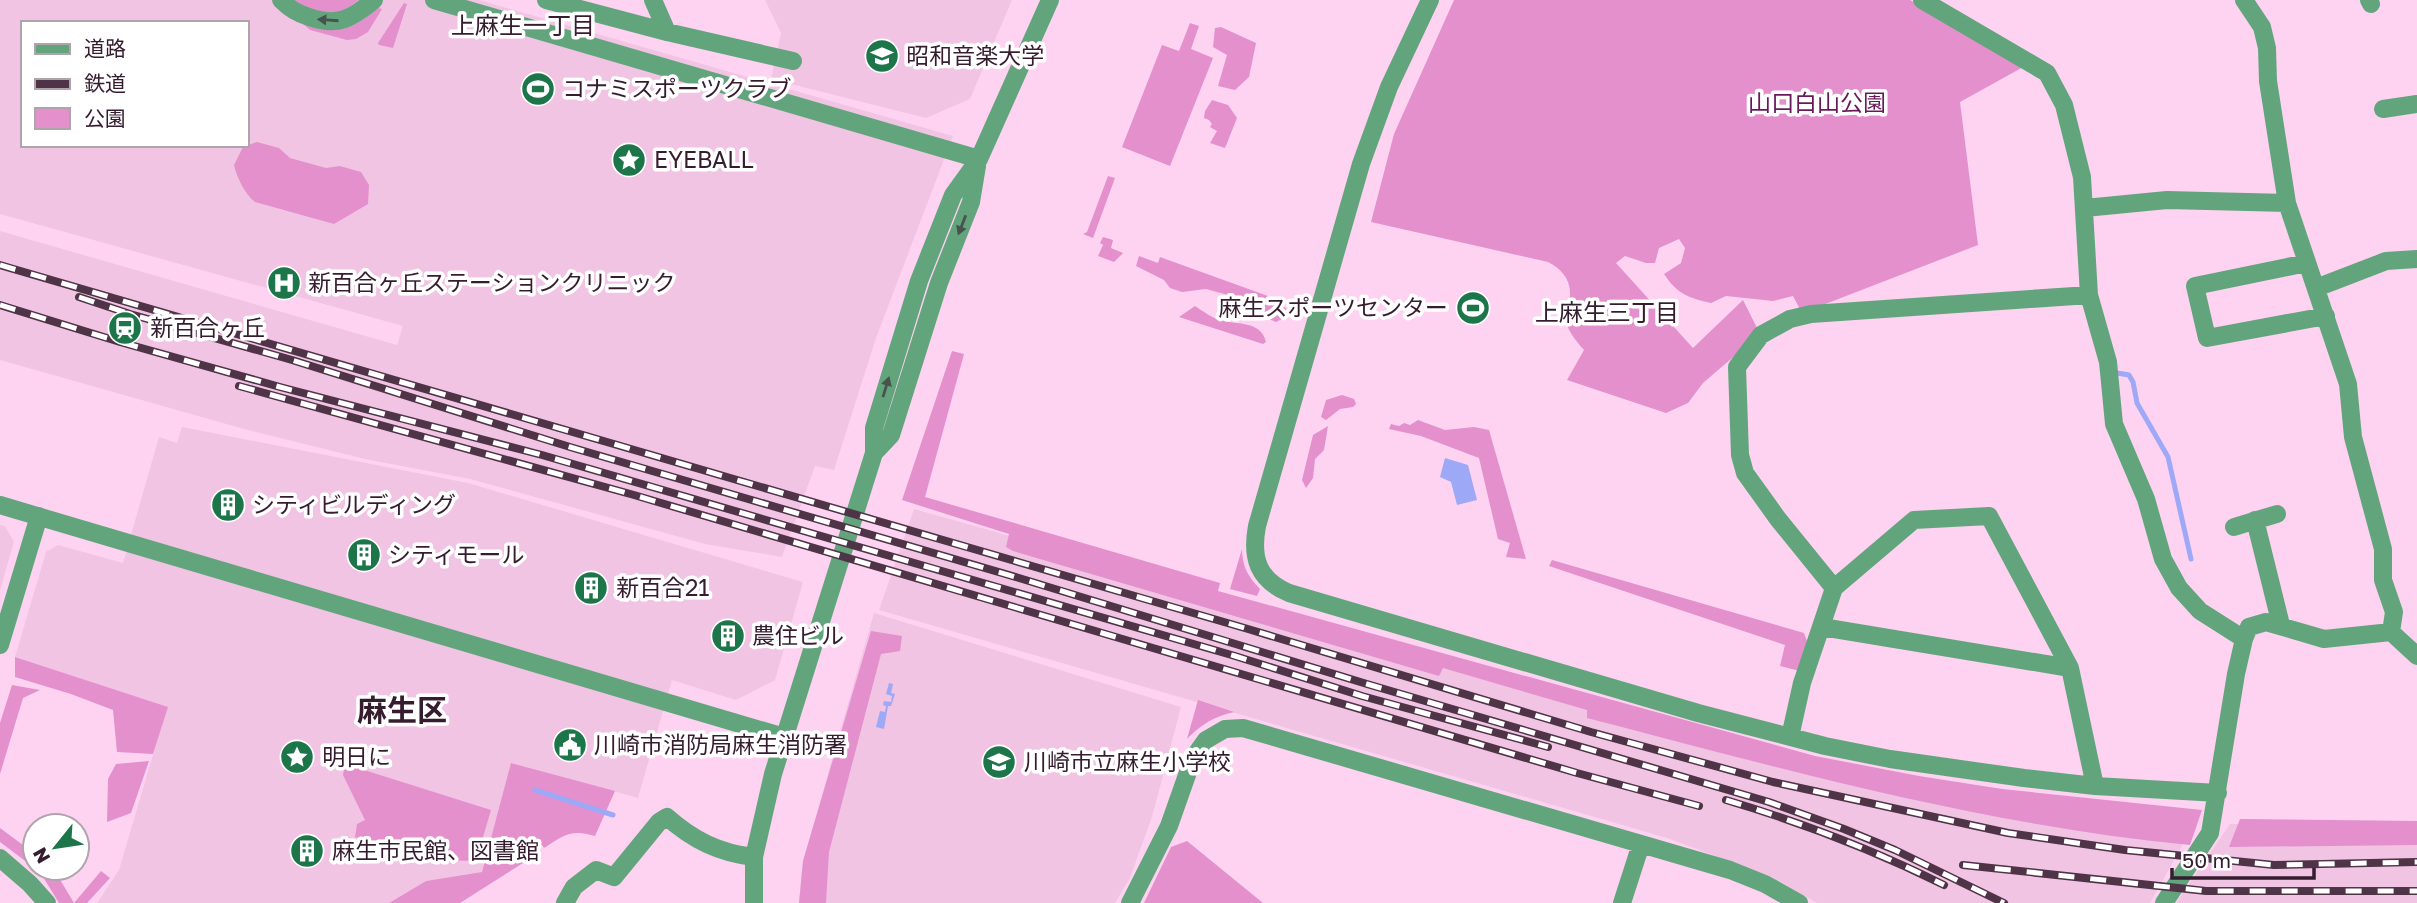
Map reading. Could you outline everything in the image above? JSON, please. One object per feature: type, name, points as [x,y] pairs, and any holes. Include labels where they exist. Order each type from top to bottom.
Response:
[{"type":"street","points":[[281,0],[296,13],[332,22],[353,16],[374,0]]},
{"type":"street","points":[[434,0],[979,159]]},
{"type":"street","points":[[547,0],[667,32],[793,61]]},
{"type":"street","points":[[653,0],[667,32]]},
{"type":"street","points":[[754,903],[754,857],[784,737],[874,453],[891,435],[939,283],[971,202],[979,159],[1050,0]]},
{"type":"street","points":[[1430,0],[1389,87],[1361,164],[1257,526],[1254,545],[1256,560],[1263,574],[1274,586],[1289,593],[1698,713],[1889,759],[2095,786],[2218,793]]},
{"type":"street","points":[[1922,0],[2047,74],[2064,105],[2082,177],[2089,295],[2108,362],[2114,424],[2146,499],[2163,559],[2179,588],[2200,611],[2244,639]]},
{"type":"street","points":[[2244,0],[2262,27],[2267,48],[2268,81],[2287,203],[2348,384],[2353,437],[2384,549],[2383,580],[2393,606],[2391,632]]},
{"type":"street","points":[[2383,109],[2417,104]]},
{"type":"street","points":[[2085,208],[2167,200],[2287,203]]},
{"type":"street","points":[[2316,288],[2386,261],[2417,259]]},
{"type":"street","points":[[2307,263],[2196,286],[2207,338],[2326,316]]},
{"type":"street","points":[[1834,588],[1745,473],[1740,455],[1737,367],[1761,335],[1790,319],[1811,314],[2089,295]]},
{"type":"street","points":[[0,505],[784,737]]},
{"type":"street","points":[[2234,527],[2277,514]]},
{"type":"street","points":[[0,645],[39,516]]},
{"type":"street","points":[[1790,737],[1802,683],[1834,588],[1914,520],[1989,516],[2070,668],[2095,786]]},
{"type":"street","points":[[2255,520],[2281,625]]},
{"type":"street","points":[[2164,903],[2210,833],[2225,736],[2244,639],[2249,627],[2266,622],[2324,639],[2391,632],[2417,656]]},
{"type":"street","points":[[1822,627],[2070,668]]},
{"type":"street","points":[[1130,903],[1169,826],[1193,758],[1206,740],[1225,729],[1243,728],[1730,870],[1765,884],[1799,903]]},
{"type":"street","points":[[565,903],[574,887],[596,870],[614,877],[659,822],[667,817],[687,835],[731,854],[754,857]]},
{"type":"street","points":[[1622,903],[1642,844]]},
{"type":"street","points":[[0,858],[47,903]]},
{"type":"shaded area","points":[[0,0],[479,0],[953,136],[876,338],[834,470],[815,466],[782,557],[705,544],[470,479],[365,459],[244,429],[0,360],[0,231],[397,345],[403,326],[0,214]]},
{"type":"shaded area","name":"昭和音楽大学","points":[[765,0],[1012,0],[970,99],[926,118],[771,79],[781,33]]},
{"type":"shaded area","points":[[182,427],[468,483],[803,582],[775,680],[736,700],[672,680],[638,798],[512,763],[482,872],[426,881],[389,903],[97,903],[119,870],[167,707],[15,657],[46,552],[58,545],[123,563],[159,437],[177,443]]},
{"type":"shaded area","points":[[914,509],[1808,761],[2197,819],[2150,903],[1817,903],[1772,877],[1667,838],[879,610]]},
{"type":"shaded area","points":[[0,525],[5,526],[14,542],[0,590]]},
{"type":"shaded area","name":"川崎市立麻生小学校","points":[[874,613],[1181,707],[1152,817],[1130,878],[1115,903],[799,903],[803,861]]},
{"type":"shaded area","points":[[2230,824],[2417,824],[2417,903],[2176,903]]},
{"type":"green space","points":[[291,0],[359,0],[336,16],[315,12]]},
{"type":"green space","name":"山口白山公園","points":[[1454,0],[1910,0],[2025,66],[1960,102],[1978,245],[1802,313],[1793,296],[1773,301],[1726,296],[1711,303],[1684,294],[1664,274],[1681,263],[1685,248],[1679,239],[1659,248],[1655,263],[1625,256],[1616,263],[1693,348],[1743,300],[1760,334],[1703,383],[1688,403],[1666,413],[1567,380],[1584,350],[1567,325],[1565,315],[1570,288],[1564,274],[1556,267],[1548,262],[1371,222],[1394,134]]},
{"type":"green space","points":[[404,3],[407,4],[393,48],[379,45],[378,43]]},
{"type":"green space","points":[[378,8],[382,9],[368,32],[356,39],[347,40],[310,30],[300,21],[342,29],[358,23]]},
{"type":"green space","points":[[1190,23],[1199,26],[1191,49],[1213,58],[1170,166],[1122,147],[1162,45],[1179,51]]},
{"type":"green space","points":[[1221,27],[1256,43],[1249,77],[1235,90],[1218,86],[1227,55],[1213,47],[1215,28]]},
{"type":"green space","points":[[1212,100],[1228,105],[1237,118],[1225,148],[1210,143],[1217,131],[1210,127],[1212,124],[1209,120],[1204,118]]},
{"type":"green space","points":[[257,142],[279,148],[290,158],[326,168],[340,166],[361,172],[369,185],[368,204],[334,224],[255,202],[242,185],[234,165],[243,147]]},
{"type":"green space","points":[[1108,176],[1115,178],[1093,238],[1083,234],[1087,232]]},
{"type":"green space","points":[[1103,237],[1113,240],[1111,248],[1123,253],[1114,262],[1098,256]]},
{"type":"green space","points":[[1139,256],[1158,263],[1160,257],[1276,299],[1275,304],[1286,308],[1284,318],[1276,322],[1235,305],[1228,295],[1206,289],[1182,292],[1170,288],[1164,280],[1136,266]]},
{"type":"green space","points":[[1195,306],[1216,319],[1259,330],[1266,342],[1263,344],[1179,317]]},
{"type":"green space","points":[[952,351],[964,354],[925,497],[1220,583],[1218,591],[1815,756],[2002,789],[2202,810],[2190,845],[2037,824],[1811,776],[1587,718],[1587,710],[1443,668],[1439,676],[1013,551],[1006,547],[1009,534],[902,500]]},
{"type":"green space","points":[[1342,395],[1354,399],[1356,404],[1340,409],[1326,420],[1321,417],[1326,400]]},
{"type":"green space","points":[[1418,420],[1445,430],[1474,427],[1489,430],[1526,559],[1506,557],[1510,543],[1498,539],[1479,458],[1421,436],[1389,429],[1391,424],[1410,425]]},
{"type":"green space","points":[[1328,426],[1324,450],[1315,459],[1313,478],[1306,488],[1302,480],[1313,435]]},
{"type":"green space","points":[[1242,549],[1246,571],[1260,589],[1257,596],[1230,589]]},
{"type":"green space","points":[[1552,560],[1804,633],[1808,644],[1800,671],[1780,666],[1785,645],[1549,566]]},
{"type":"green space","points":[[871,631],[902,636],[900,651],[881,654],[829,852],[826,903],[799,903],[803,861]]},
{"type":"green space","points":[[15,657],[168,707],[153,754],[117,752],[113,710],[15,677]]},
{"type":"green space","points":[[12,685],[40,690],[23,698],[0,774],[0,723]]},
{"type":"green space","points":[[1198,700],[1234,712],[1208,722],[1187,739]]},
{"type":"green space","points":[[149,761],[131,813],[107,822],[108,779],[116,764]]},
{"type":"green space","points":[[511,763],[615,791],[595,836],[574,833],[544,848],[542,845],[520,858],[523,863],[460,903],[389,903],[426,881],[482,872]]},
{"type":"green space","points":[[345,764],[491,810],[476,861],[434,860],[355,837],[357,824],[365,820],[343,775]]},
{"type":"green space","points":[[2240,819],[2417,821],[2417,845],[2229,847]]},
{"type":"green space","points":[[0,828],[21,844],[21,858],[0,842]]},
{"type":"green space","points":[[1187,841],[1263,903],[1144,903],[1171,847]]},
{"type":"green space","points":[[101,871],[110,878],[87,903],[74,903]]},
{"type":"green space","points":[[46,882],[61,882],[74,903],[59,903]]},
{"type":"water","points":[[1445,458],[1468,465],[1477,500],[1457,505],[1451,482],[1440,477]]},
{"type":"water","points":[[889,683],[893,684],[891,693],[895,694],[891,706],[888,706],[884,729],[876,727],[880,711],[885,712],[884,701],[891,702],[892,696],[886,694]]},
{"type":"waterway","points":[[2117,373],[2129,375],[2137,403],[2168,457],[2191,559]]},
{"type":"waterway","points":[[535,790],[613,815]]},
{"type":"railway","points":[[0,265],[1248,629],[1591,732],[1773,782],[2008,833],[2125,850],[2274,865],[2417,862]]},
{"type":"railway","points":[[79,297],[570,447],[1769,802],[1895,850],[2004,903]]},
{"type":"railway","points":[[0,305],[280,387],[542,455],[1235,656],[1362,696],[1548,747]]},
{"type":"railway","points":[[239,386],[634,495],[1577,773],[1699,806]]},
{"type":"railway","points":[[1726,800],[1837,838],[1944,885]]},
{"type":"railway","points":[[1963,865],[2206,891],[2417,891]]},
{"type":"place","name":"昭和音楽大学","points":[[882,56]]},
{"type":"place","name":"コナミスポーツクラブ","points":[[538,89]]},
{"type":"place","name":"EYEBALL","points":[[629,160]]},
{"type":"place","name":"新百合ヶ丘ステーションクリニック","points":[[284,283]]},
{"type":"place","name":"麻生スポーツセンター","points":[[1473,308]]},
{"type":"place","name":"新百合ヶ丘","points":[[125,328]]},
{"type":"place","name":"シティビルディング","points":[[228,505]]},
{"type":"place","name":"シティモール","points":[[364,555]]},
{"type":"place","name":"新百合21","points":[[591,588]]},
{"type":"place","name":"農住ビル","points":[[728,636]]},
{"type":"place","name":"川崎市消防局麻生消防署","points":[[570,745]]},
{"type":"place","name":"明日に","points":[[297,757]]},
{"type":"place","name":"川崎市立麻生小学校","points":[[999,762]]},
{"type":"place","name":"麻生市民館、図書館","points":[[307,851]]},
{"type":"district","name":"上麻生一丁目","points":[[523,26]]},
{"type":"district","name":"上麻生三丁目","points":[[1607,313]]},
{"type":"district","name":"麻生区","points":[[402,711]]}]
